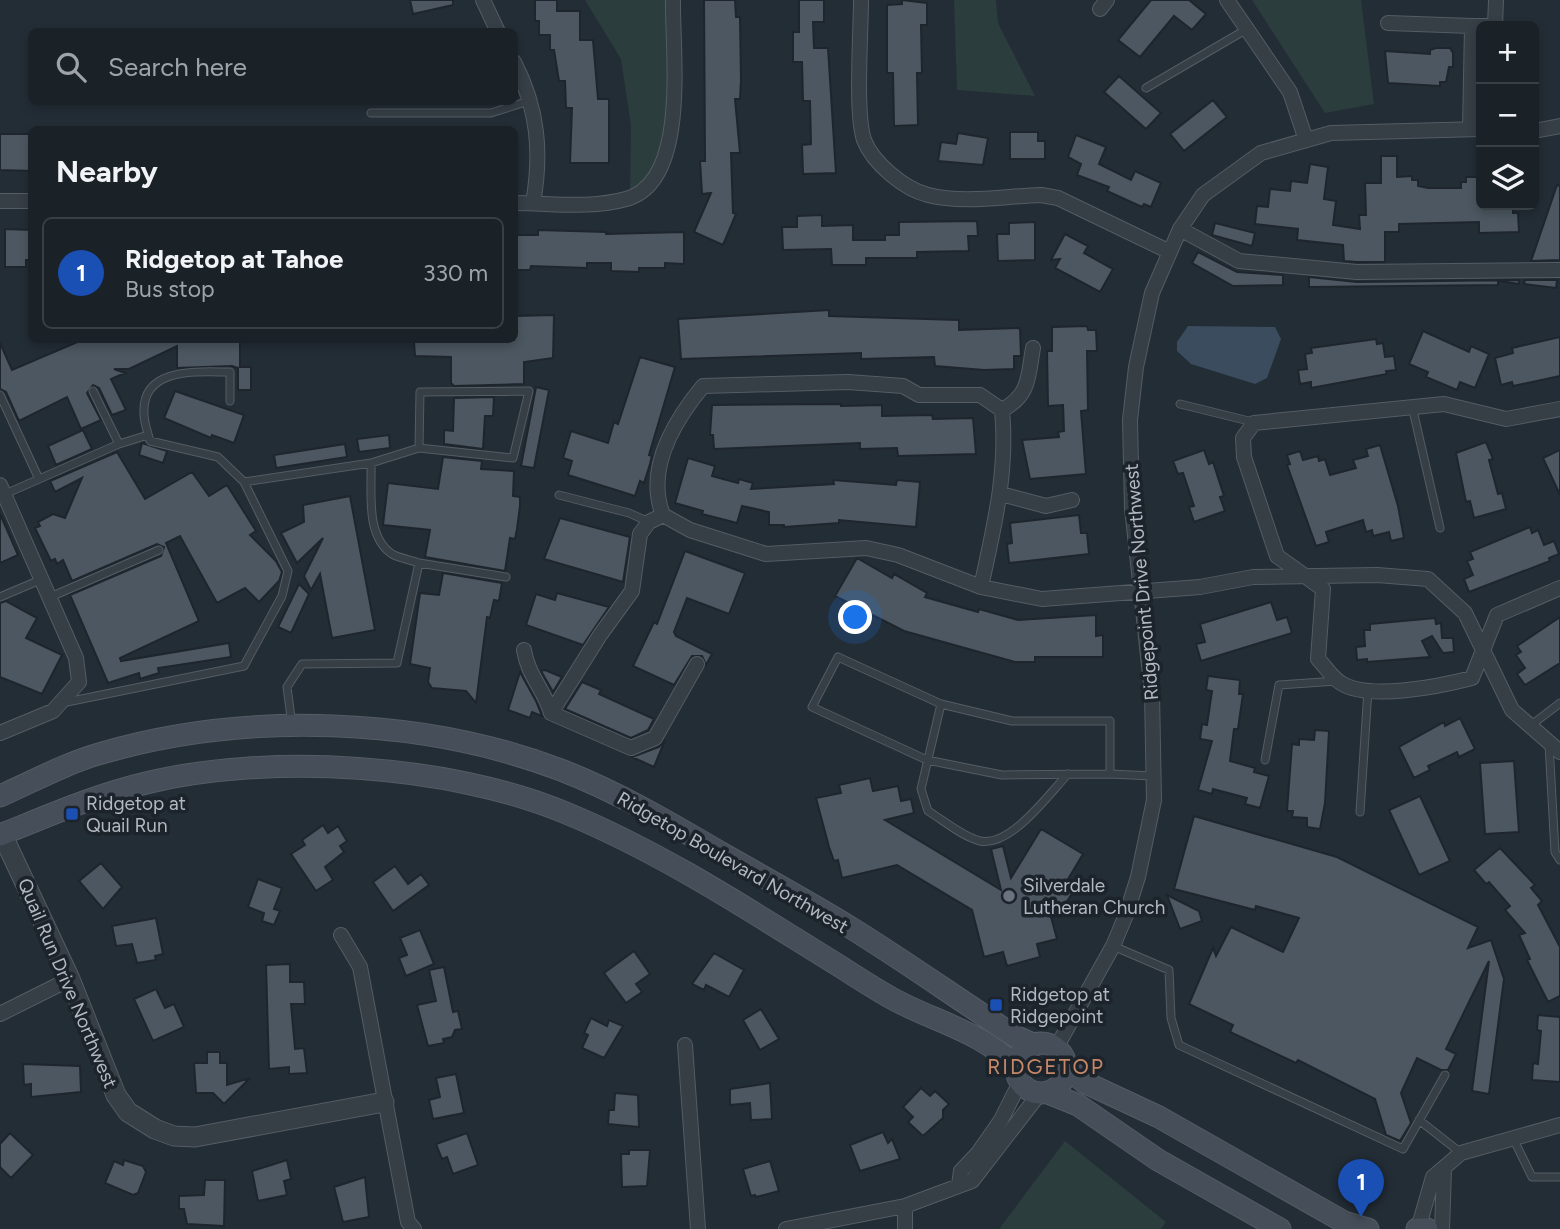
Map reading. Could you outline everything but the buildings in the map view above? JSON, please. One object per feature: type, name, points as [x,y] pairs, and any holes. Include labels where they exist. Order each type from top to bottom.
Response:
[{"type":"main road","name":"Ridgetop Boulevard Northwest","points":[[0,798],[58,769],[102,753],[206,732],[292,726],[437,737],[479,744],[561,770],[635,803],[848,926],[1015,1036],[1035,1045]]},
{"type":"main road","name":"Ridgetop Boulevard Northwest","points":[[1,835],[53,812],[146,783],[254,769],[333,766],[392,772],[497,789],[566,813],[640,847],[893,999],[991,1044],[1018,1075]]},
{"type":"main road","points":[[0,798],[8,805],[13,815],[11,827],[1,835]]},
{"type":"main road","points":[[1280,1229],[1158,1160],[1078,1105],[1044,1093],[1032,1092],[1018,1075],[1019,1057],[1035,1045],[1048,1044],[1084,1082],[1158,1117],[1344,1222],[1368,1229]]},
{"type":"main road","points":[[1044,1093],[1061,1084],[1061,1058]]},
{"type":"main road","points":[[1418,1229],[1427,1229]]},
{"type":"street","points":[[483,0],[496,28]]},
{"type":"street","points":[[518,203],[605,204],[642,193],[661,172],[667,156],[672,124],[673,0]]},
{"type":"street","points":[[861,0],[861,116],[864,139],[872,154],[890,173],[927,195],[1041,195],[1058,198],[1170,252]]},
{"type":"street","points":[[1227,0],[1290,92],[1306,141]]},
{"type":"street","points":[[1388,23],[1495,26],[1496,0]]},
{"type":"street","points":[[1472,26],[1476,129]]},
{"type":"street","points":[[518,72],[530,101],[540,163],[533,203]]},
{"type":"street","points":[[1539,130],[1560,126]]},
{"type":"street","name":"Ridgepoint Drive Northwest","points":[[1061,1058],[1113,946],[1138,877],[1154,800],[1152,694],[1132,508],[1130,421],[1136,367],[1152,293],[1180,229],[1203,195],[1261,153],[1331,134],[1400,134],[1476,129]]},
{"type":"street","points":[[0,201],[28,201]]},
{"type":"street","points":[[1180,229],[1239,261],[1357,272],[1560,270]]},
{"type":"street","points":[[1002,410],[1019,400],[1027,385],[1033,348]]},
{"type":"street","points":[[1002,410],[980,395],[919,395],[903,386],[848,382],[703,386],[670,434],[660,463],[657,500],[663,515],[690,530],[766,554],[866,548],[898,555],[981,587],[1042,598],[1200,587],[1253,577],[1403,576],[1427,579],[1465,613],[1511,710],[1554,747]]},
{"type":"street","points":[[1560,409],[1506,419],[1444,404],[1412,406],[1254,423],[1243,438],[1244,457],[1278,556],[1322,589],[1318,659],[1339,681],[1378,692],[1438,687],[1472,678],[1497,615],[1560,588]]},
{"type":"street","points":[[981,587],[1001,495],[1005,440],[1002,410]]},
{"type":"street","points":[[0,733],[53,711],[79,682],[76,658],[2,490]]},
{"type":"street","points":[[1001,495],[1046,506],[1072,500]]},
{"type":"street","points":[[551,713],[600,635],[632,591],[640,534],[649,522],[663,515]]},
{"type":"street","points":[[524,650],[527,669],[535,684],[545,693],[551,713],[631,748],[655,738],[696,664]]},
{"type":"street","name":"Quail Run Drive Northwest","points":[[1,835],[70,979],[116,1095],[128,1112],[174,1136],[219,1134],[384,1101]]},
{"type":"street","points":[[341,936],[360,967],[408,1222],[414,1229]]},
{"type":"street","points":[[0,1014],[70,979]]},
{"type":"street","points":[[685,1045],[698,1229]]},
{"type":"street","points":[[959,1185],[961,1171],[978,1153],[1001,1120],[1018,1075]]},
{"type":"street","points":[[786,1229],[905,1206],[972,1181],[1044,1093]]},
{"type":"street","points":[[1418,1229],[1433,1177],[1461,1153],[1560,1125]]},
{"type":"street","points":[[1442,1229],[1444,1170]]},
{"type":"street","points":[[905,1206],[905,1229]]},
{"type":"lane","points":[[1146,88],[1247,29]]},
{"type":"lane","points":[[518,105],[530,101]]},
{"type":"lane","points":[[371,113],[491,113],[517,105]]},
{"type":"lane","points":[[60,704],[244,666],[282,596],[288,571],[244,482],[218,457],[150,441],[143,412],[152,388],[172,372],[230,372],[230,401]]},
{"type":"lane","points":[[93,391],[119,444]]},
{"type":"lane","points":[[244,482],[371,463],[419,448],[513,458],[529,391],[420,392],[419,448]]},
{"type":"lane","points":[[0,395],[39,479]]},
{"type":"lane","points":[[1180,404],[1254,423]]},
{"type":"lane","points":[[1412,406],[1440,528]]},
{"type":"lane","points":[[2,490],[39,479],[119,444],[148,435]]},
{"type":"lane","points":[[371,463],[372,513],[377,537],[392,554],[419,563],[506,577]]},
{"type":"lane","points":[[559,495],[629,513],[649,522]]},
{"type":"lane","points":[[48,598],[159,550]]},
{"type":"lane","points":[[292,726],[287,687],[302,664],[397,663],[419,563]]},
{"type":"lane","points":[[0,597],[40,580]]},
{"type":"lane","points":[[1110,774],[1110,721],[1012,721],[941,704],[838,657],[812,707],[927,760],[1002,775],[1154,776]]},
{"type":"lane","points":[[1265,760],[1279,685],[1339,681]]},
{"type":"lane","points":[[1360,812],[1368,690]]},
{"type":"lane","points":[[1530,726],[1560,703]]},
{"type":"lane","points":[[941,704],[921,789],[928,811],[979,841],[999,840],[1018,826],[1068,774]]},
{"type":"lane","points":[[1554,747],[1555,852],[1560,860]]},
{"type":"lane","points":[[1113,946],[1169,970],[1171,1018],[1179,1045],[1403,1149],[1445,1075]]},
{"type":"lane","points":[[1419,1120],[1461,1153]]},
{"type":"lane","points":[[1513,1138],[1532,1177],[1560,1177]]},
{"type":"shaded area","points":[[585,0],[673,0],[667,156],[630,194],[631,126],[621,59]]},
{"type":"shaded area","points":[[954,0],[996,0],[998,23],[1035,96],[957,90]]},
{"type":"shaded area","points":[[1252,0],[1361,0],[1374,104],[1325,113]]},
{"type":"shaded area","points":[[1065,1141],[1166,1222],[1161,1229],[999,1229]]},
{"type":"water","points":[[1188,326],[1275,327],[1281,339],[1267,378],[1255,384],[1191,364],[1177,351],[1177,342]]},
{"type":"place","name":"Ridgetop at Quail Run","points":[[72,814]]},
{"type":"place","name":"Silverdale Lutheran Church","points":[[1009,896]]},
{"type":"place","name":"Ridgetop at Ridgepoint","points":[[996,1005]]},
{"type":"place","name":"Ridgetop at Tahoe","points":[[1361,1217]]},
{"type":"district","name":"RIDGETOP","points":[[1046,1067]]}]
